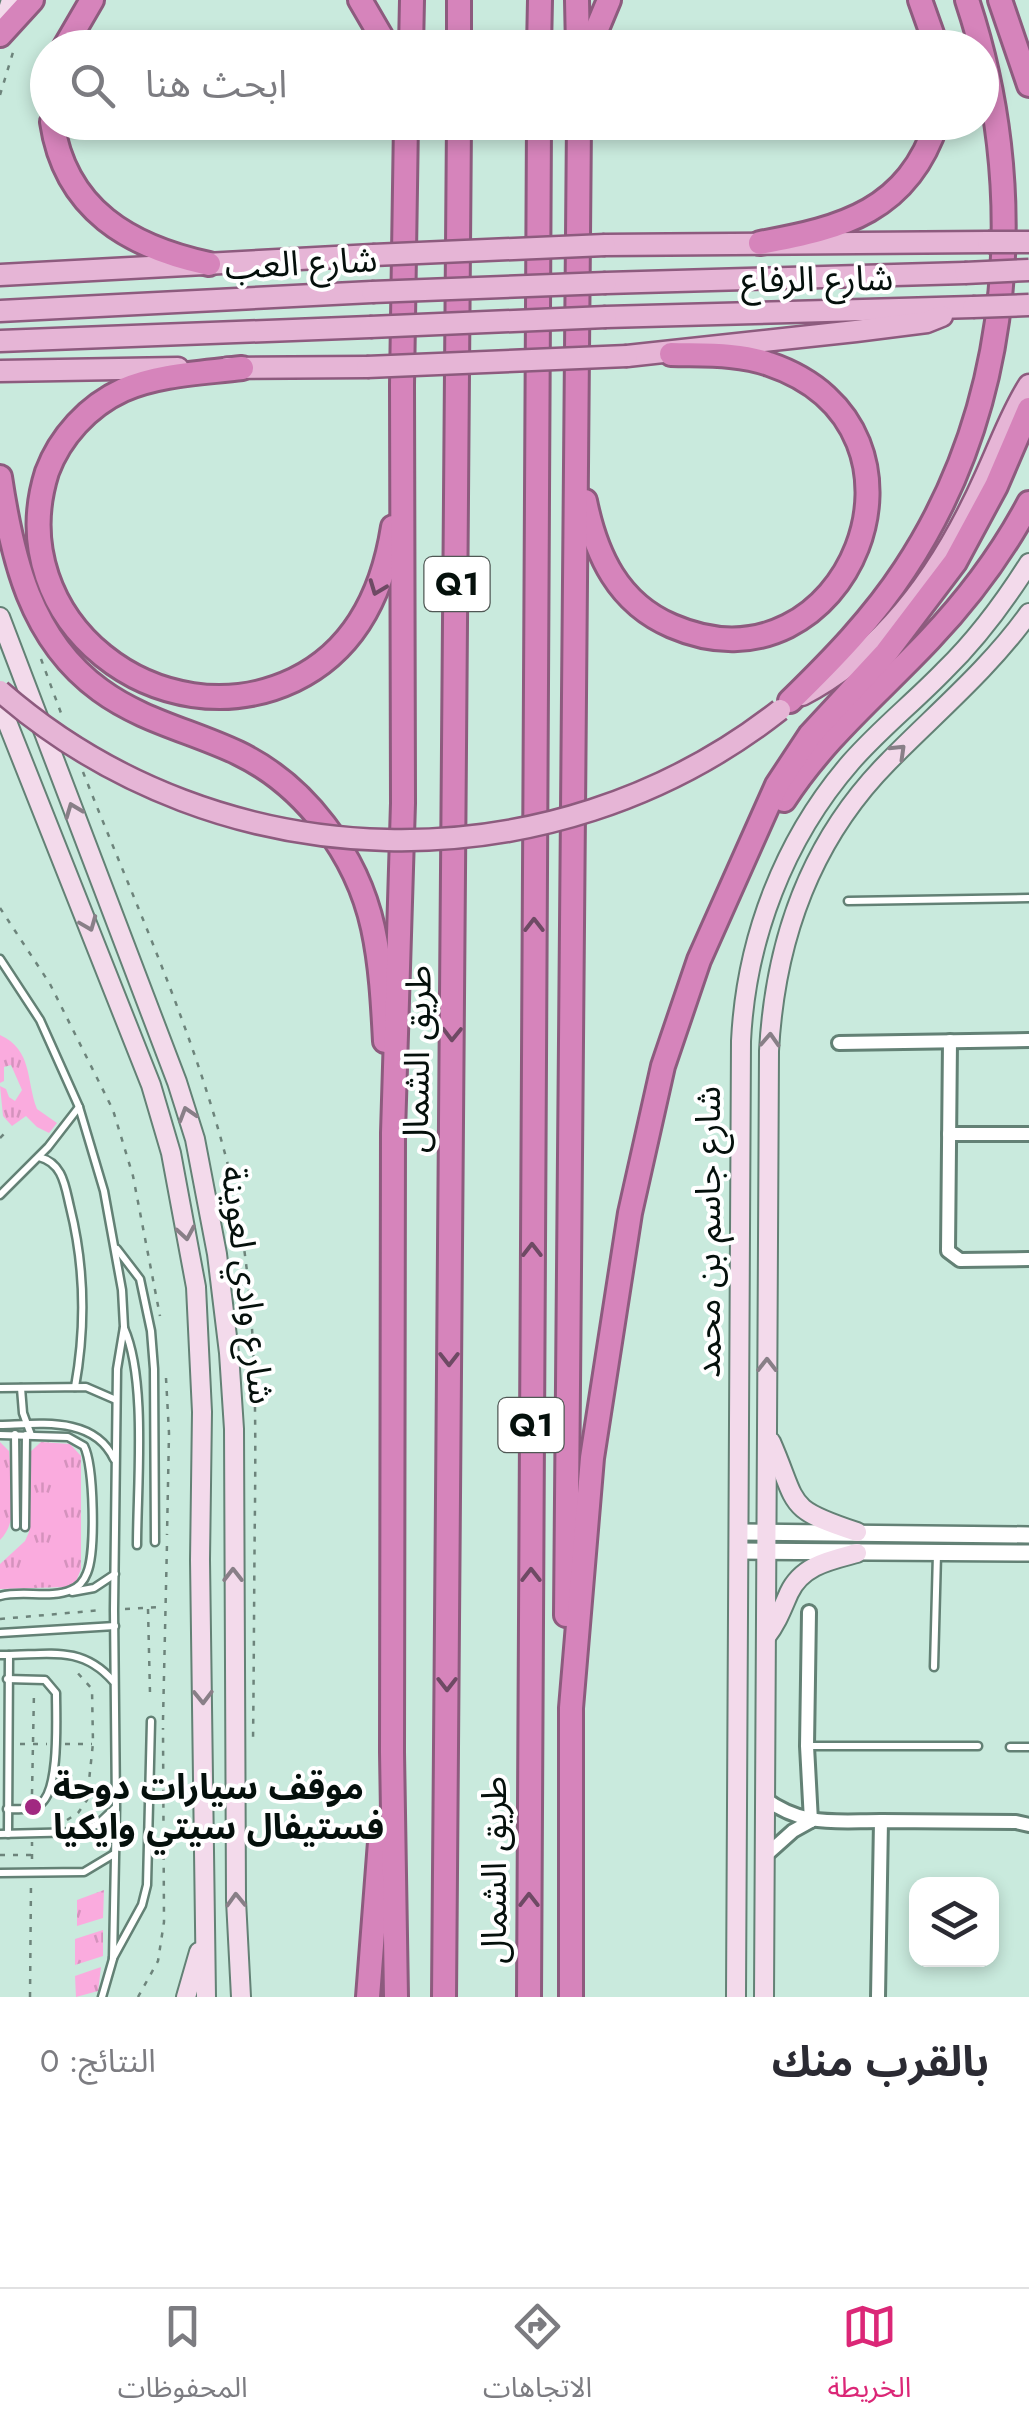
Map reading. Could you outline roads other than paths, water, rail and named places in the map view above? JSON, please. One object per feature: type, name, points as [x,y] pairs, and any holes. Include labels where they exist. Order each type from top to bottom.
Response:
[{"type":"highway","points":[[0,34],[32,0]]},
{"type":"highway","points":[[74,30],[92,0]]},
{"type":"highway","points":[[360,0],[380,30]]},
{"type":"highway","points":[[411,30],[412,0]]},
{"type":"highway","points":[[458,0],[458,30]]},
{"type":"highway","points":[[539,30],[540,0]]},
{"type":"highway","points":[[577,0],[578,30]]},
{"type":"highway","points":[[596,30],[609,0]]},
{"type":"highway","points":[[920,0],[931,30]]},
{"type":"highway","points":[[967,0],[977,30]]},
{"type":"highway","points":[[1000,0],[1029,85]]},
{"type":"highway","points":[[785,706],[850,640],[905,569],[950,490],[972,441],[989,388],[1007,302],[1012,218],[999,99]]},
{"type":"highway","points":[[58,140],[70,177],[109,225],[148,248],[209,264]]},
{"type":"highway","points":[[396,1997],[392,1752],[393,1133],[404,803],[404,140]]},
{"type":"highway","name":"طريق الشمال","points":[[444,1997],[459,140]]},
{"type":"highway","name":"طريق الشمال","points":[[529,1997],[538,140]]},
{"type":"highway","points":[[570,1997],[571,1708],[566,1608],[580,140]]},
{"type":"highway","points":[[760,243],[839,226],[876,208],[912,172],[928,140]]},
{"type":"highway","points":[[576,449],[590,527],[600,556],[626,594],[661,622],[685,632],[732,640],[782,627],[825,598],[851,565],[865,532],[868,512],[866,468],[846,422],[814,386],[769,364],[742,357],[671,354]]},
{"type":"highway","points":[[242,368],[155,380],[118,392],[83,418],[68,435],[51,460],[43,482],[37,537],[40,563],[50,591],[80,637],[95,653],[132,679],[186,696],[232,696],[279,687],[332,655],[360,624],[378,589],[392,533],[403,459]]},
{"type":"highway","points":[[571,1708],[596,1419],[630,1213],[656,1091],[676,1025],[762,814],[795,756],[907,628],[965,533],[1029,408]]},
{"type":"highway","points":[[0,476],[10,543],[26,593],[48,632],[74,665],[99,689],[132,710],[213,741],[268,771],[308,806],[340,849],[361,890],[372,924],[382,990],[393,1133]]},
{"type":"highway","points":[[738,870],[817,756],[966,598],[1029,503]]},
{"type":"highway","points":[[368,1997],[378,1855],[392,1752]]},
{"type":"main road","points":[[0,34],[11,0]]},
{"type":"main road","points":[[0,275],[605,246],[1029,242]]},
{"type":"main road","name":"شارع الرفاع","points":[[606,283],[1029,270]]},
{"type":"main road","name":"شارع العب","points":[[0,311],[606,283]]},
{"type":"main road","name":"شارع الرفاع","points":[[606,316],[1029,305]]},
{"type":"main road","points":[[0,370],[367,367],[671,354],[927,322],[970,308]]},
{"type":"main road","name":"شارع العب","points":[[0,341],[606,316]]},
{"type":"main road","points":[[0,690],[75,746],[173,795],[295,834],[428,841],[484,836],[551,822],[611,804],[698,764],[842,672],[895,622],[965,533],[1029,385]]},
{"type":"main road","name":"شارع جاسم بن محمد","points":[[736,1997],[741,1041],[745,995],[756,946],[783,868],[824,796],[872,739],[964,650],[1029,563]]},
{"type":"main road","name":"شارع جاسم بن محمد","points":[[764,1997],[769,1051],[774,992],[788,930],[809,874],[844,812],[888,761],[980,672],[1029,613]]},
{"type":"main road","name":"شارع وادي لعوينة","points":[[0,618],[177,1082],[208,1197],[230,1352],[234,1430],[236,1900],[242,1997]]},
{"type":"main road","name":"شارع وادي لعوينة","points":[[0,704],[151,1085],[171,1152],[196,1287],[202,1412],[200,1560],[206,1997]]},
{"type":"main road","points":[[766,1432],[797,1504],[816,1518],[856,1532]]},
{"type":"main road","points":[[765,1637],[793,1586],[805,1573],[820,1563],[858,1553]]},
{"type":"main road","points":[[186,1997],[204,1932]]},
{"type":"street","points":[[838,1043],[1029,1040]]},
{"type":"street","points":[[950,1041],[949,1254],[960,1260],[1029,1259]]},
{"type":"street","points":[[949,1134],[1029,1134]]},
{"type":"street","points":[[740,1542],[766,1532],[1029,1535]]},
{"type":"street","points":[[740,1542],[765,1552],[1029,1553]]},
{"type":"street","points":[[809,1612],[807,1746],[811,1821]]},
{"type":"street","points":[[764,1798],[791,1816],[811,1821],[1029,1825]]},
{"type":"street","points":[[766,1856],[792,1831],[811,1821]]},
{"type":"street","points":[[878,1997],[881,1821]]},
{"type":"lane","points":[[848,901],[1029,898]]},
{"type":"lane","points":[[0,958],[40,1020],[94,1147],[117,1249],[124,1327],[132,1351],[138,1398],[137,1545]]},
{"type":"lane","points":[[0,1195],[40,1157],[79,1107]]},
{"type":"lane","points":[[40,1157],[55,1163],[60,1171],[81,1256],[83,1316],[75,1387]]},
{"type":"lane","points":[[117,1249],[140,1279],[151,1331],[155,1542]]},
{"type":"lane","points":[[104,1995],[113,1960],[117,1400],[118,1355],[124,1327]]},
{"type":"lane","points":[[0,1388],[75,1387],[97,1390],[117,1400]]},
{"type":"lane","points":[[15,1434],[20,1527],[29,1435],[21,1388]]},
{"type":"lane","points":[[0,1425],[88,1430],[103,1441],[116,1466]]},
{"type":"lane","points":[[0,1435],[74,1439],[84,1446],[89,1458],[89,1568],[76,1588],[66,1592]]},
{"type":"lane","points":[[934,1666],[937,1553]]},
{"type":"lane","points":[[0,1596],[87,1591],[115,1574]]},
{"type":"lane","points":[[0,1633],[115,1626]]},
{"type":"lane","points":[[114,1682],[102,1668],[79,1656],[4,1655],[4,1834],[81,1832],[98,1824],[116,1807]]},
{"type":"lane","points":[[7,1679],[50,1683],[56,1693],[52,1787],[44,1800],[31,1808],[7,1809]]},
{"type":"lane","points":[[113,1960],[142,1905],[148,1884],[151,1720]]},
{"type":"lane","points":[[807,1746],[978,1746]]},
{"type":"lane","points":[[1010,1747],[1029,1747]]},
{"type":"lane","points":[[0,1873],[84,1872],[115,1853]]},
{"type":"place","name":"موقف سيارات دوحة فستيفال سيتي وايكيا","points":[[33,1807]]}]
